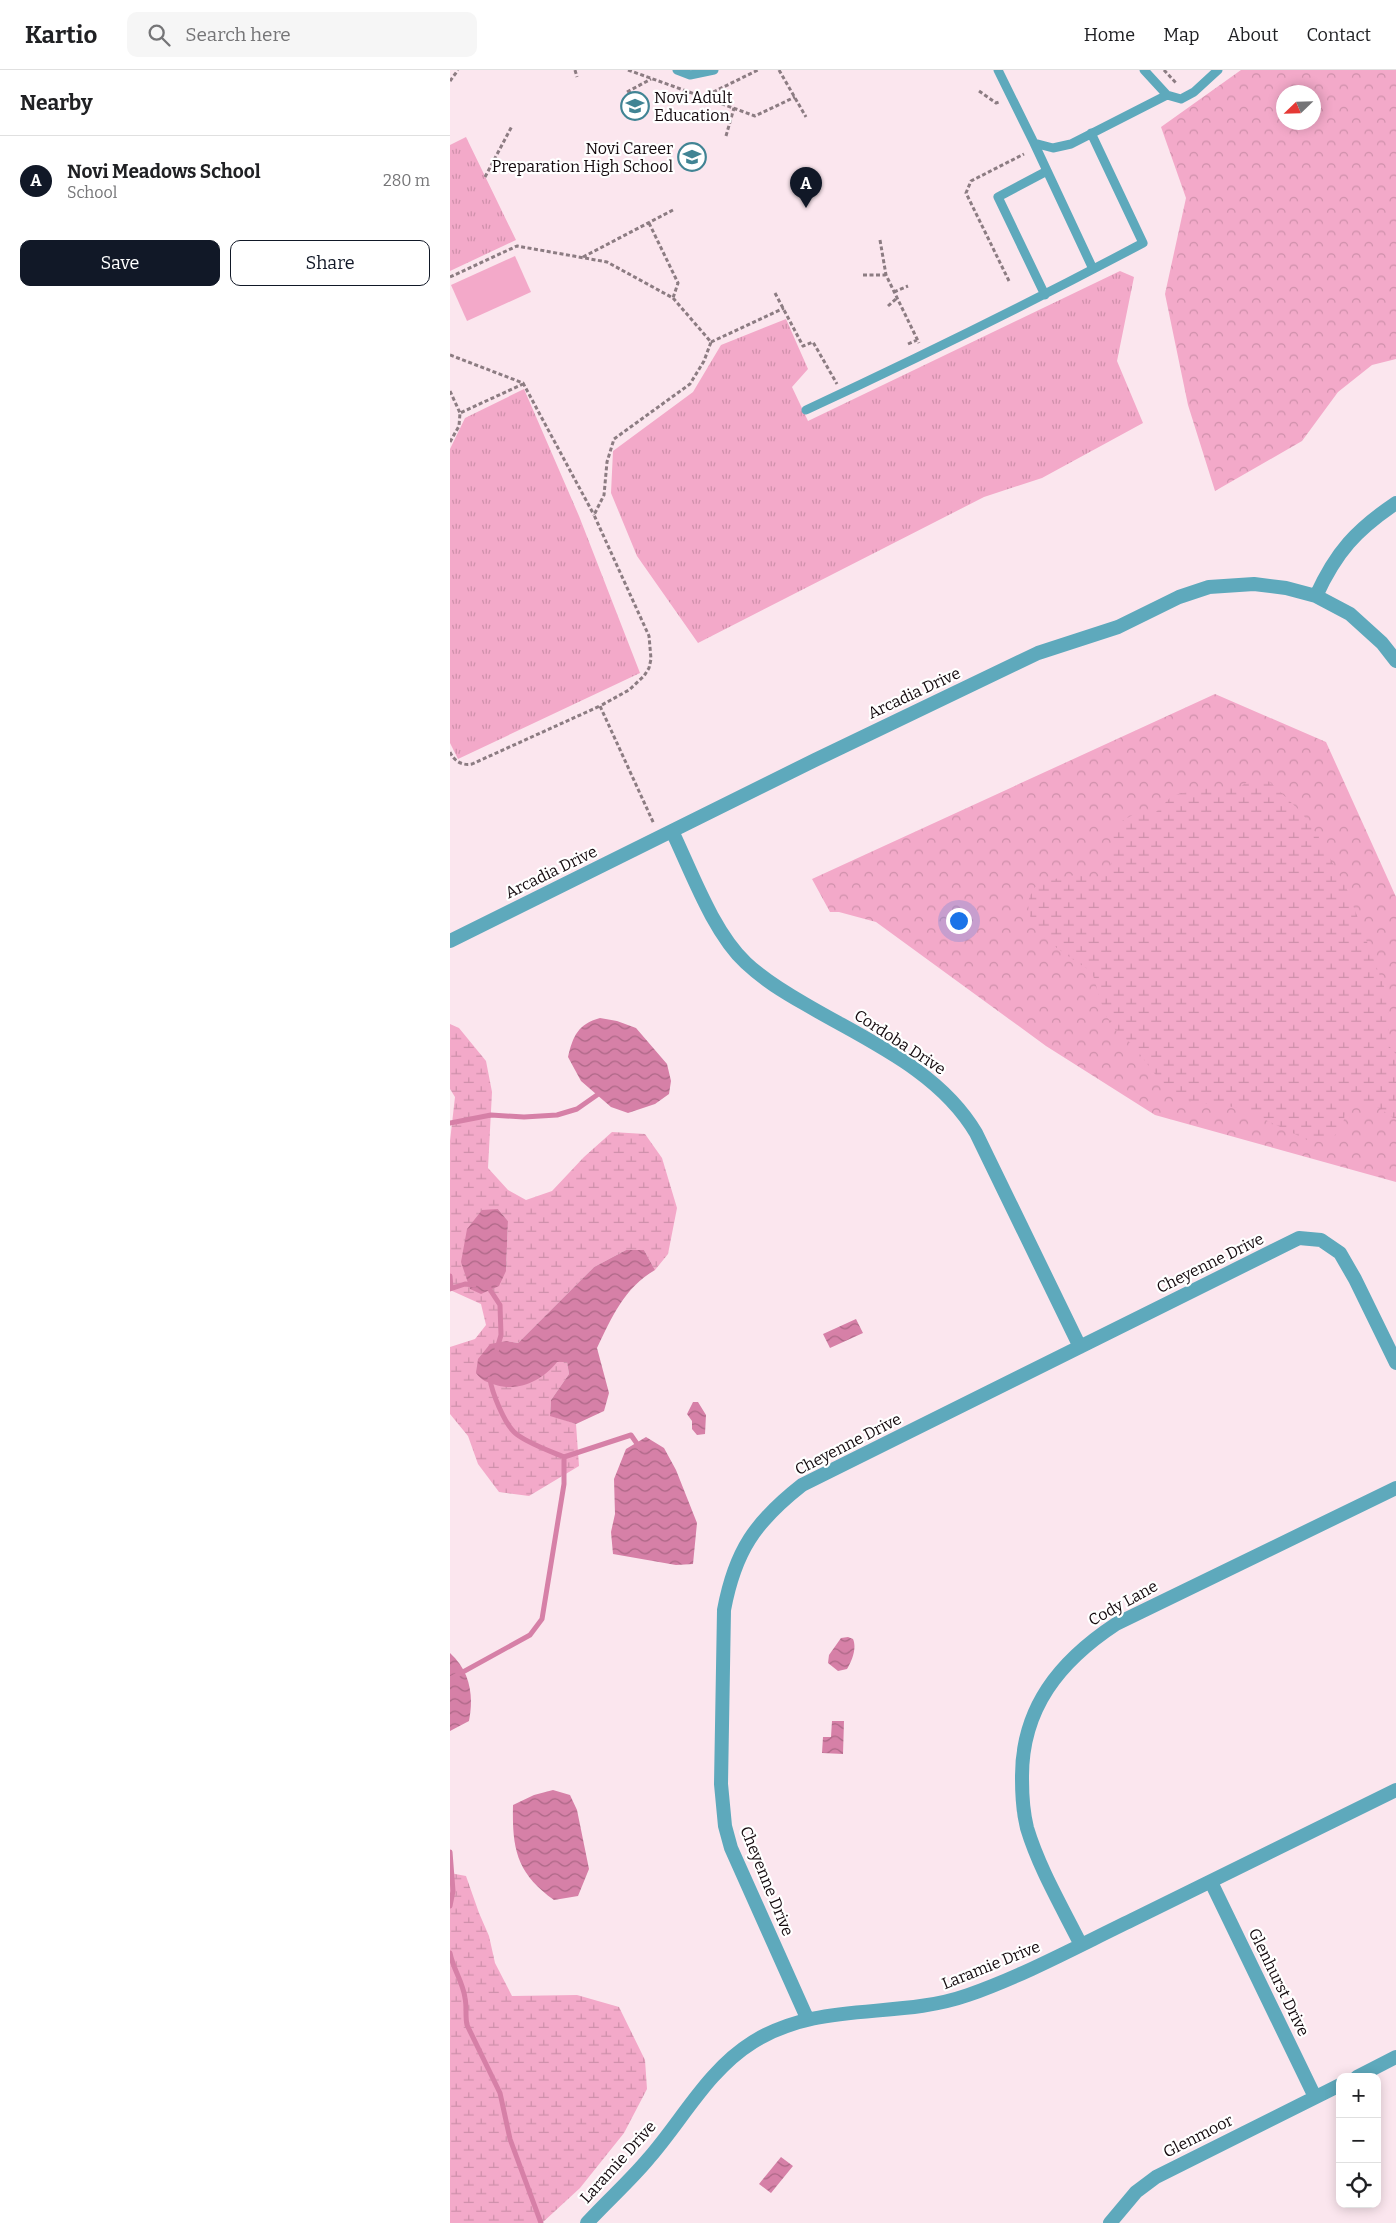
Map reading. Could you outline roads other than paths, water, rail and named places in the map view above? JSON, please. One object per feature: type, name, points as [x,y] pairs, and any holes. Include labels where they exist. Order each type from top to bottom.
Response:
[{"type":"street","points":[[1316,596],[1328,570],[1344,547],[1363,527],[1396,503]]},
{"type":"street","name":"Arcadia Drive","points":[[450,941],[807,764],[1038,653],[1118,627],[1186,594],[1209,587],[1254,584],[1278,587],[1316,596],[1350,614],[1382,643],[1396,661]]},
{"type":"street","name":"Cordoba Drive","points":[[672,831],[717,924],[727,941],[746,963],[768,982],[910,1066],[943,1091],[964,1114],[979,1140],[1080,1347]]},
{"type":"street","name":"Cheyenne Drive","points":[[807,2018],[731,1848],[722,1806],[720,1784],[723,1626],[728,1587],[738,1560],[758,1525],[777,1504],[802,1485],[1303,1238],[1321,1240],[1334,1248],[1345,1260],[1396,1363]]},
{"type":"street","name":"Cody Lane","points":[[1081,1945],[1036,1853],[1022,1801],[1022,1768],[1028,1728],[1043,1695],[1056,1675],[1093,1639],[1116,1624],[1396,1488]]},
{"type":"street","name":"Laramie Drive","points":[[587,2223],[649,2158],[697,2094],[730,2059],[767,2033],[807,2018],[917,2008],[944,2003],[1014,1977],[1396,1790]]},
{"type":"street","name":"Glenhurst Drive","points":[[1211,1882],[1315,2097]]},
{"type":"street","points":[[1365,2073],[1396,2057]]},
{"type":"street","name":"Glenmoor","points":[[1110,2223],[1136,2192],[1156,2178],[1336,2087]]},
{"type":"lane","points":[[677,70],[690,75],[714,70]]},
{"type":"lane","points":[[998,70],[1093,269]]},
{"type":"lane","points":[[1144,70],[1167,95],[1181,99],[1194,92],[1218,70]]},
{"type":"lane","points":[[1034,143],[1053,148],[1071,144],[1167,95]]},
{"type":"lane","points":[[806,410],[924,355],[1045,295],[1143,243],[1091,133]]},
{"type":"lane","points":[[1045,295],[998,197],[1047,171]]},
{"type":"water","points":[[600,1018],[617,1021],[636,1028],[667,1064],[671,1081],[669,1094],[655,1104],[628,1113],[611,1107],[581,1081],[568,1057],[570,1050],[575,1037],[582,1027]]},
{"type":"water","points":[[498,1209],[508,1221],[506,1271],[499,1286],[481,1294],[470,1289],[461,1262],[467,1229],[482,1210]]},
{"type":"water","points":[[626,1250],[644,1250],[655,1270],[644,1277],[627,1294],[614,1314],[597,1348],[609,1393],[604,1411],[576,1424],[550,1416],[551,1400],[569,1374],[567,1362],[557,1362],[538,1379],[522,1386],[505,1387],[496,1385],[478,1376],[476,1373],[478,1359],[490,1344],[507,1341],[518,1343],[594,1267]]},
{"type":"water","points":[[856,1319],[863,1333],[830,1348],[823,1334]]},
{"type":"water","points":[[693,1402],[698,1402],[706,1415],[705,1434],[697,1435],[692,1429],[692,1421],[687,1414]]},
{"type":"water","points":[[646,1437],[664,1448],[676,1470],[697,1523],[693,1564],[676,1565],[613,1554],[611,1532],[615,1514],[614,1479],[626,1449]]},
{"type":"water","points":[[848,1637],[853,1639],[854,1643],[851,1662],[847,1669],[838,1671],[828,1663],[829,1655],[841,1638]]},
{"type":"water","points":[[450,1653],[457,1660],[466,1676],[471,1702],[469,1721],[450,1731]]},
{"type":"water","points":[[832,1721],[844,1721],[843,1754],[822,1753],[823,1737],[831,1737]]},
{"type":"water","points":[[553,1790],[570,1795],[577,1810],[589,1869],[578,1896],[554,1900],[532,1880],[519,1859],[513,1821],[513,1805],[534,1795]]},
{"type":"water","points":[[781,2157],[793,2166],[771,2193],[759,2184]]},
{"type":"waterway","points":[[450,1123],[491,1115],[524,1117],[557,1115],[577,1109],[597,1095]]},
{"type":"waterway","points":[[450,1276],[451,1288]]},
{"type":"waterway","points":[[450,1289],[465,1284],[474,1285]]},
{"type":"waterway","points":[[484,1287],[489,1288],[500,1305],[501,1335],[497,1349]]},
{"type":"waterway","points":[[490,1379],[499,1407],[510,1427],[518,1436],[538,1446],[564,1457],[631,1435],[640,1448]]},
{"type":"waterway","points":[[450,1679],[530,1635],[542,1619],[564,1484],[564,1457]]},
{"type":"waterway","points":[[450,1852],[453,1891],[450,1906]]},
{"type":"waterway","points":[[450,1953],[464,1992],[467,2025],[500,2093],[510,2139],[541,2223]]},
{"type":"place","name":"Novi Adult Education","points":[[635,106]]},
{"type":"place","name":"Novi Career Preparation High School","points":[[692,157]]},
{"type":"place","name":"Novi Meadows School","points":[[806,208]]}]
